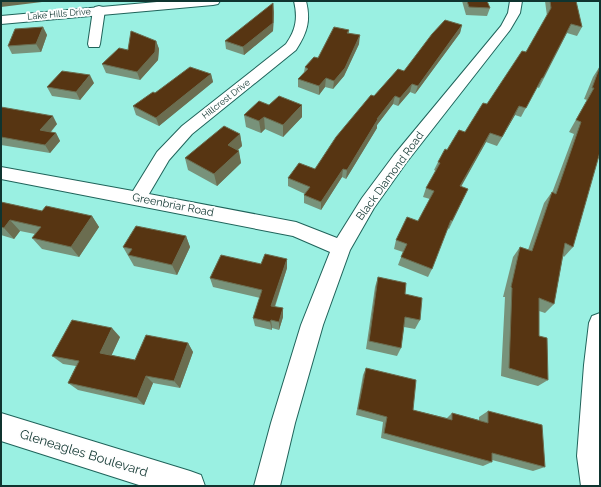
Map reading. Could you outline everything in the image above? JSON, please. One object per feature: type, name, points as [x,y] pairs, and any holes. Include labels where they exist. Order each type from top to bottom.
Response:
[{"type":"street","name":"Lake Hills Drive","points":[[1,20],[99,10],[213,1]]},
{"type":"street","name":"Hillcrest Drive","points":[[138,199],[163,156],[187,130],[292,47],[302,32],[304,14],[300,1]]},
{"type":"street","name":"Black Diamond Road","points":[[267,486],[283,423],[312,325],[341,248],[368,203],[400,159],[506,27],[514,13],[516,1]]},
{"type":"street","points":[[94,44],[99,10]]},
{"type":"street","name":"Greenbriar Road","points":[[1,173],[296,229],[341,248]]},
{"type":"street","points":[[594,486],[590,456],[595,365],[600,323]]},
{"type":"street","name":"Gleneagles Boulevard","points":[[1,427],[190,486]]},
{"type":"building","points":[[467,1],[487,1],[490,8],[469,7]]},
{"type":"building","points":[[550,1],[576,1],[582,27],[571,24],[526,108],[519,106],[502,137],[490,133],[460,186],[468,189],[452,221],[451,220],[432,269],[401,257],[407,244],[396,240],[407,217],[418,221],[434,191],[426,188],[440,163],[438,162],[445,149],[447,150],[459,130],[465,132],[483,103],[487,104],[522,51],[526,52],[551,8]]},
{"type":"building","points":[[273,3],[273,23],[243,47],[225,41]]},
{"type":"building","points":[[445,20],[462,25],[418,86],[412,84],[400,98],[395,96],[377,119],[347,170],[343,169],[321,202],[304,195],[310,187],[288,178],[299,163],[315,169],[336,137],[371,95],[374,96],[398,69],[404,71],[432,34]]},
{"type":"building","points":[[43,27],[36,44],[8,46],[15,29]]},
{"type":"building","points":[[334,27],[349,30],[347,33],[360,35],[345,68],[334,81],[326,78],[319,86],[298,79],[308,69],[305,67],[314,57],[318,58]]},
{"type":"building","points":[[131,31],[156,41],[155,52],[137,72],[102,64],[119,48],[128,50]]},
{"type":"building","points":[[600,66],[600,152],[573,247],[565,243],[554,304],[539,298],[539,336],[547,338],[548,380],[509,368],[511,287],[520,247],[532,251],[552,192],[556,194],[581,122],[576,120],[594,88],[592,88]]},
{"type":"building","points":[[190,67],[211,74],[156,118],[133,106],[153,92],[155,93]]},
{"type":"building","points":[[62,71],[90,75],[76,92],[47,87]]},
{"type":"building","points":[[279,96],[302,105],[283,125],[264,117],[259,121],[244,115],[259,101],[269,105]]},
{"type":"building","points":[[1,107],[53,116],[40,130],[56,133],[45,145],[1,137]]},
{"type":"building","points":[[224,126],[240,134],[228,145],[239,151],[214,174],[185,158]]},
{"type":"building","points":[[1,202],[42,211],[46,206],[92,216],[71,247],[32,238],[41,227],[10,220],[4,228],[1,227]]},
{"type":"building","points":[[136,226],[186,236],[172,265],[128,255],[132,249],[123,247]]},
{"type":"building","points":[[265,254],[287,259],[271,306],[283,308],[279,322],[271,320],[270,322],[253,318],[262,290],[210,278],[221,255],[261,264]]},
{"type":"building","points":[[378,277],[406,283],[405,294],[422,298],[420,320],[405,317],[401,348],[369,341]]},
{"type":"building","points":[[72,320],[112,328],[100,353],[135,360],[146,335],[188,343],[174,381],[146,376],[137,398],[68,383],[79,361],[52,356]]},
{"type":"building","points":[[366,368],[416,380],[413,410],[452,420],[452,413],[488,423],[488,411],[542,425],[545,467],[492,453],[492,462],[384,433],[387,417],[358,409]]}]
